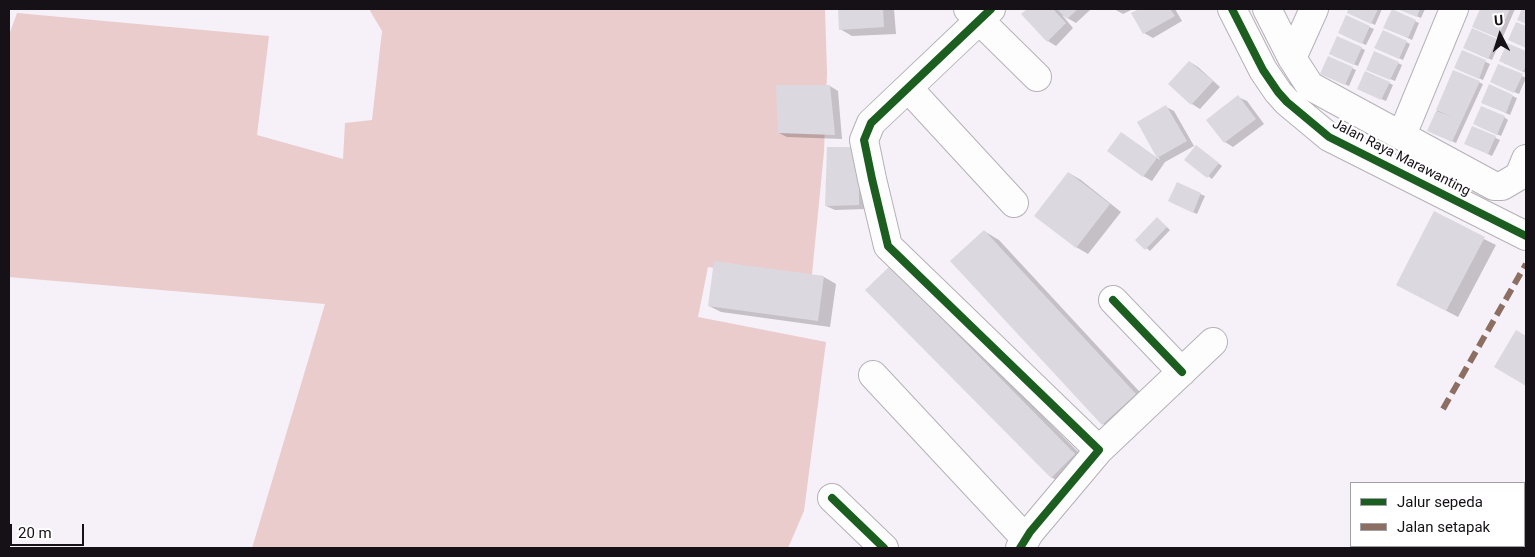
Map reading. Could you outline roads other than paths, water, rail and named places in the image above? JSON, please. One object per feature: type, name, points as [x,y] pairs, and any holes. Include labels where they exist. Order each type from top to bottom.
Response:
[{"type":"street","name":"Jalan Raya Marawanting","points":[[1232,9],[1263,70],[1278,92],[1329,138],[1523,226]]},
{"type":"street","points":[[1267,9],[1292,58],[1310,86],[1494,186],[1502,186],[1519,176],[1526,159]]},
{"type":"street","points":[[1292,58],[1314,9]]},
{"type":"street","points":[[1402,135],[1454,9]]},
{"type":"street","points":[[1037,77],[979,12],[908,88],[871,123],[864,140],[888,246],[1099,450]]},
{"type":"street","points":[[908,88],[1014,203]]},
{"type":"street","points":[[1113,300],[1182,372]]},
{"type":"street","points":[[873,375],[1023,544],[1099,450],[1213,342]]},
{"type":"street","points":[[832,498],[884,548]]}]
